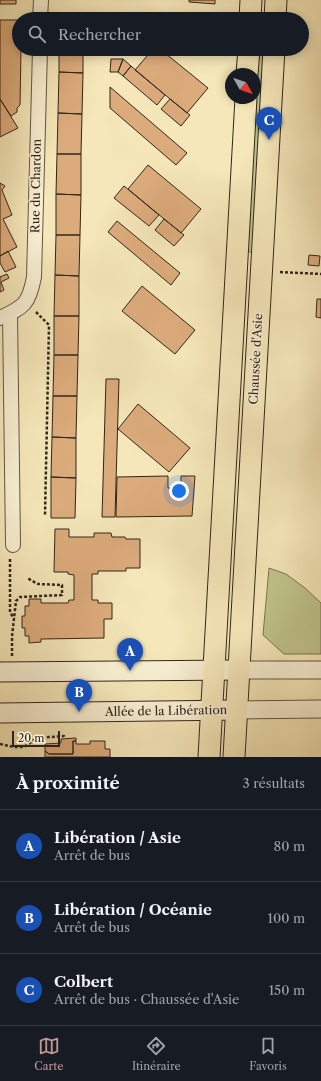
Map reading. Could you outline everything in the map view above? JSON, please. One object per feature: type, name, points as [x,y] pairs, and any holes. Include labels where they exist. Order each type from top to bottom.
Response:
[{"type":"main road","points":[[250,12],[251,0]]},
{"type":"main road","points":[[275,12],[276,0]]},
{"type":"main road","points":[[247,68],[248,56]]},
{"type":"main road","name":"Chaussée d'Asie","points":[[234,757],[274,56]]},
{"type":"main road","name":"Chaussée d'Asie","points":[[209,757],[246,104]]},
{"type":"main road","points":[[6,666],[240,670]]},
{"type":"main road","name":"Allée de la Libération","points":[[0,713],[237,710]]},
{"type":"street","points":[[40,12],[41,0]]},
{"type":"street","name":"Rue du Chardon","points":[[13,545],[5,316],[20,309],[26,302],[32,289],[34,277],[40,56]]},
{"type":"street","points":[[240,670],[321,670]]},
{"type":"street","points":[[237,710],[321,709]]},
{"type":"path","points":[[277,272],[321,274]]},
{"type":"path","points":[[36,312],[49,324],[45,515]]},
{"type":"path","points":[[13,545],[10,559],[10,612],[14,619]]},
{"type":"path","points":[[6,666],[12,636],[16,601],[20,597],[62,595],[62,585],[38,584],[27,578]]},
{"type":"path","points":[[0,744],[14,747],[24,747],[37,738],[64,736],[65,738]]},
{"type":"green space","points":[[258,56],[266,56],[255,257],[248,250],[255,104],[261,104],[261,68],[257,68]]},
{"type":"green space","points":[[269,568],[286,574],[305,588],[321,603],[321,654],[284,654],[263,635]]},
{"type":"building","points":[[0,0],[16,0],[16,4],[0,4]]},
{"type":"building","points":[[189,0],[215,0],[215,4],[189,2]]},
{"type":"building","points":[[0,20],[12,20],[12,56],[21,56],[20,105],[17,108],[17,112],[11,116],[0,99]]},
{"type":"building","points":[[59,56],[83,56],[83,73],[59,72]]},
{"type":"building","points":[[147,56],[169,56],[208,88],[187,113],[135,70]]},
{"type":"building","points":[[111,59],[123,59],[118,72],[110,72]]},
{"type":"building","points":[[123,59],[131,66],[123,76],[118,72]]},
{"type":"building","points":[[131,66],[165,95],[157,105],[123,76]]},
{"type":"building","points":[[59,72],[83,73],[82,114],[58,113]]},
{"type":"building","points":[[110,87],[187,153],[176,165],[110,108]]},
{"type":"building","points":[[0,99],[18,128],[0,137]]},
{"type":"building","points":[[170,99],[190,115],[181,126],[161,109]]},
{"type":"building","points":[[58,113],[82,114],[81,154],[57,154]]},
{"type":"building","points":[[57,154],[81,154],[81,195],[56,194]]},
{"type":"building","points":[[148,165],[201,209],[181,233],[128,189]]},
{"type":"building","points":[[0,183],[5,186],[2,190],[12,215],[3,219],[17,247],[0,256]]},
{"type":"building","points":[[124,186],[159,215],[149,226],[114,198]]},
{"type":"building","points":[[56,194],[81,195],[80,235],[56,235]]},
{"type":"building","points":[[164,219],[184,235],[174,246],[155,230]]},
{"type":"building","points":[[117,221],[180,273],[171,285],[108,232]]},
{"type":"building","points":[[56,235],[80,235],[79,276],[55,275]]},
{"type":"building","points":[[8,251],[16,267],[5,272],[0,263],[0,256]]},
{"type":"building","points":[[309,255],[320,256],[319,266],[308,265]]},
{"type":"building","points":[[7,274],[9,278],[1,282],[4,290],[0,292],[0,277]]},
{"type":"building","points":[[55,275],[79,276],[79,316],[54,316]]},
{"type":"building","points":[[142,286],[195,330],[175,354],[122,311]]},
{"type":"building","points":[[317,299],[321,299],[321,318],[316,317]]},
{"type":"building","points":[[54,316],[79,316],[78,355],[54,355]]},
{"type":"building","points":[[54,355],[78,355],[77,396],[53,396]]},
{"type":"building","points":[[106,379],[119,379],[115,517],[102,517]]},
{"type":"building","points":[[53,396],[77,396],[76,438],[52,437]]},
{"type":"building","points":[[138,404],[190,448],[169,472],[118,429]]},
{"type":"building","points":[[52,437],[76,438],[76,478],[51,477]]},
{"type":"building","points":[[168,476],[168,488],[181,488],[181,476],[195,476],[192,516],[116,517],[117,477]]},
{"type":"building","points":[[51,477],[76,478],[75,518],[51,518]]},
{"type":"building","points":[[55,529],[69,529],[69,537],[94,537],[94,533],[111,533],[112,537],[140,539],[140,568],[126,568],[126,571],[98,571],[98,574],[92,574],[92,600],[98,600],[98,603],[112,603],[112,619],[104,619],[104,638],[41,639],[41,642],[29,643],[29,636],[25,636],[25,628],[22,628],[22,616],[25,616],[25,606],[29,606],[29,599],[41,599],[41,603],[68,603],[69,600],[74,600],[74,575],[68,574],[68,572],[54,572]]},
{"type":"building","points":[[76,738],[76,741],[73,741],[73,754],[49,754],[45,751],[45,744],[61,743],[61,739]]},
{"type":"building","points":[[73,741],[76,741],[76,744],[90,744],[90,741],[105,741],[105,749],[110,749],[110,757],[45,757],[45,751],[49,754],[73,754]]},
{"type":"place","name":"Colbert","points":[[269,140]]},
{"type":"place","name":"Libération / Asie","points":[[130,671]]},
{"type":"place","name":"Libération / Océanie","points":[[79,712]]}]
